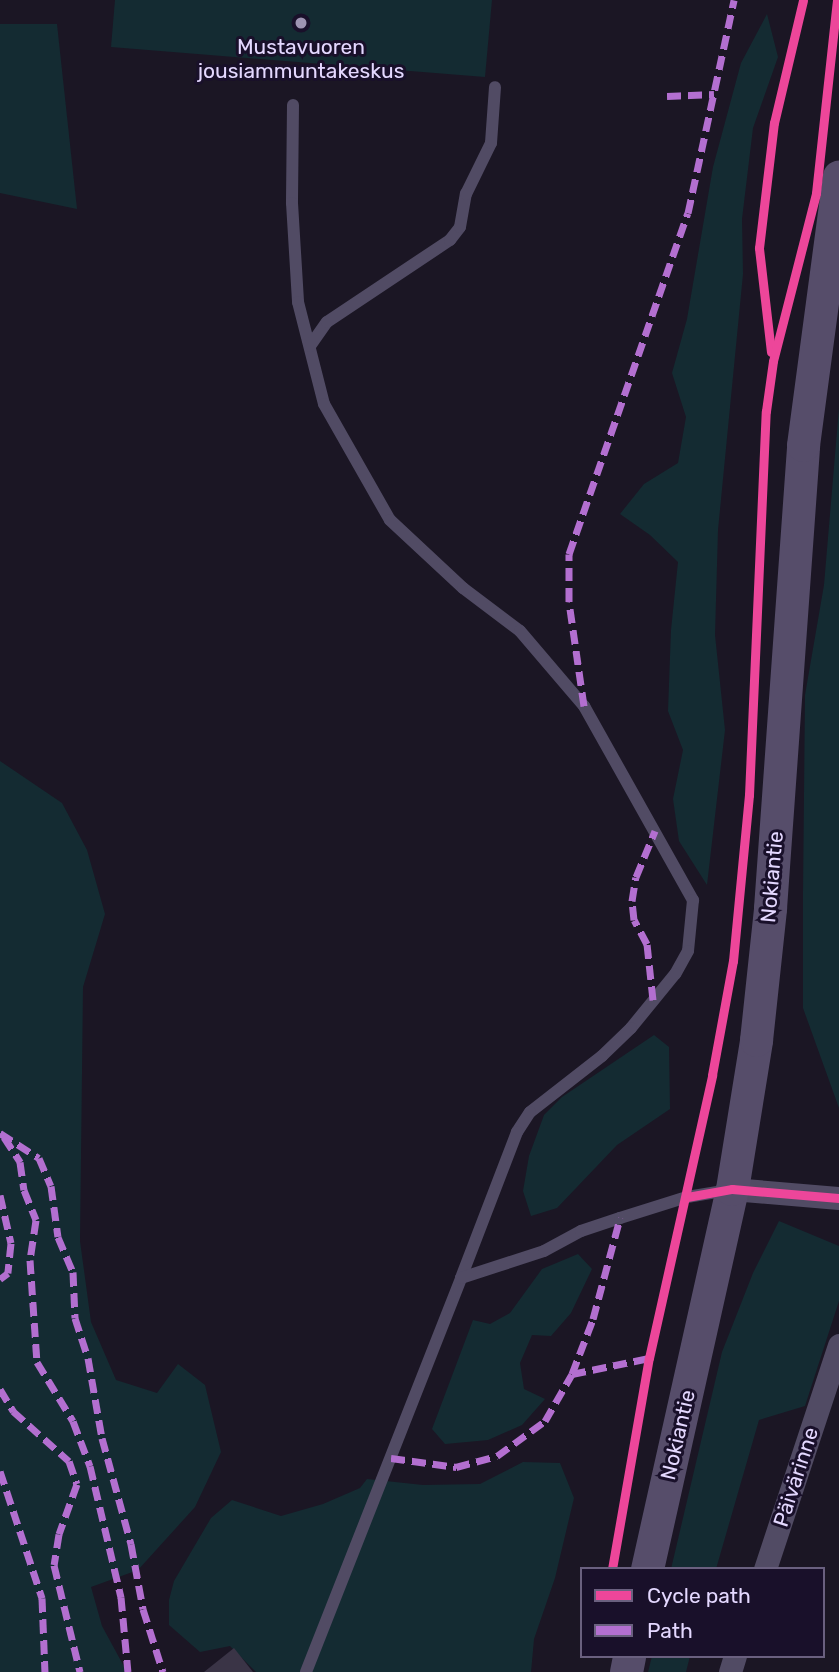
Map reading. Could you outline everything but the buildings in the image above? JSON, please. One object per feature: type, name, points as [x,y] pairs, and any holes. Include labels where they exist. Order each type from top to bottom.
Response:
[{"type":"main road","name":"Nokiantie","points":[[647,1567],[732,1189],[756,1040],[769,921],[803,445],[839,176]]},
{"type":"street","points":[[732,1189],[839,1198]]},
{"type":"street","name":"Päivärinne","points":[[766,1567],[839,1345]]},
{"type":"lane","points":[[310,346],[327,322],[450,240],[460,227],[466,194],[491,143],[495,87]]},
{"type":"lane","points":[[293,105],[292,203],[298,302],[324,404],[390,520],[463,588],[520,631],[584,706],[693,901],[688,951],[675,974],[631,1028],[601,1056],[530,1112],[517,1132],[306,1672]]},
{"type":"lane","points":[[461,1278],[544,1251],[581,1231],[620,1218],[687,1197],[732,1189]]},
{"type":"shaded area","name":"Mustavuoren jousiammuntakeskus","points":[[115,0],[492,0],[485,77],[111,47]]},
{"type":"shaded area","points":[[767,14],[778,57],[753,128],[742,219],[743,274],[718,530],[715,635],[725,730],[707,885],[679,841],[673,799],[683,750],[668,711],[671,630],[678,562],[650,535],[620,514],[644,484],[678,463],[686,417],[672,373],[687,319],[713,167],[741,63]]},
{"type":"shaded area","points":[[0,24],[57,24],[77,209],[0,193]]},
{"type":"shaded area","points":[[839,408],[839,1108],[803,1008],[803,894],[805,695],[824,585]]},
{"type":"shaded area","points":[[0,761],[62,803],[87,850],[105,914],[83,987],[80,1241],[91,1322],[116,1380],[157,1393],[178,1364],[205,1385],[221,1452],[195,1507],[138,1570],[91,1587],[102,1626],[127,1672],[0,1672]]},
{"type":"shaded area","points":[[654,1035],[669,1047],[670,1109],[617,1145],[557,1208],[531,1216],[523,1191],[529,1156],[544,1115],[562,1097]]},
{"type":"shaded area","points":[[779,1221],[839,1246],[839,1301],[805,1406],[759,1420],[717,1567],[671,1567],[722,1352],[753,1273]]},
{"type":"shaded area","points":[[578,1254],[592,1269],[571,1313],[551,1336],[532,1335],[520,1363],[524,1389],[545,1399],[522,1425],[488,1440],[445,1444],[432,1429],[473,1320],[490,1324],[510,1313],[542,1269]]},
{"type":"shaded area","points":[[523,1462],[560,1463],[574,1498],[555,1578],[534,1639],[531,1672],[256,1672],[230,1646],[200,1652],[169,1625],[169,1600],[174,1581],[211,1518],[232,1500],[281,1516],[323,1504],[360,1488],[367,1479],[423,1485],[480,1484]]},
{"type":"shaded area","points":[[652,1658],[690,1658],[686,1672],[648,1672]]},
{"type":"marked path","points":[[584,706],[569,602],[569,554],[688,213],[734,0]]},
{"type":"marked path","points":[[667,96],[714,94]]},
{"type":"marked path","points":[[653,1000],[647,944],[634,920],[632,901],[636,877],[655,831]]},
{"type":"marked path","points":[[0,1133],[39,1158],[51,1186],[58,1237],[73,1272],[75,1318],[88,1358],[102,1438],[131,1544],[143,1609],[163,1672]]},
{"type":"marked path","points":[[4,1137],[20,1162],[24,1190],[36,1220],[30,1260],[37,1362],[73,1421],[90,1466],[121,1597],[128,1672]]},
{"type":"marked path","points":[[0,1195],[11,1243],[8,1273],[0,1279]]},
{"type":"marked path","points":[[391,1458],[456,1467],[497,1456],[545,1421],[572,1374],[593,1319],[620,1218]]},
{"type":"marked path","points":[[572,1374],[649,1358]]},
{"type":"marked path","points":[[0,1389],[13,1411],[69,1461],[77,1484],[59,1534],[54,1565],[80,1672]]},
{"type":"marked path","points":[[0,1471],[42,1598],[45,1672]]},
{"type":"cycle path","points":[[771,352],[759,248],[774,123],[803,0]]},
{"type":"cycle path","points":[[612,1567],[649,1358],[712,1075],[733,961],[749,795],[766,411],[773,361],[816,193],[837,0]]},
{"type":"cycle path","points":[[687,1197],[732,1189],[839,1198]]},
{"type":"place","name":"Mustavuoren jousiammuntakeskus","points":[[301,23]]}]
